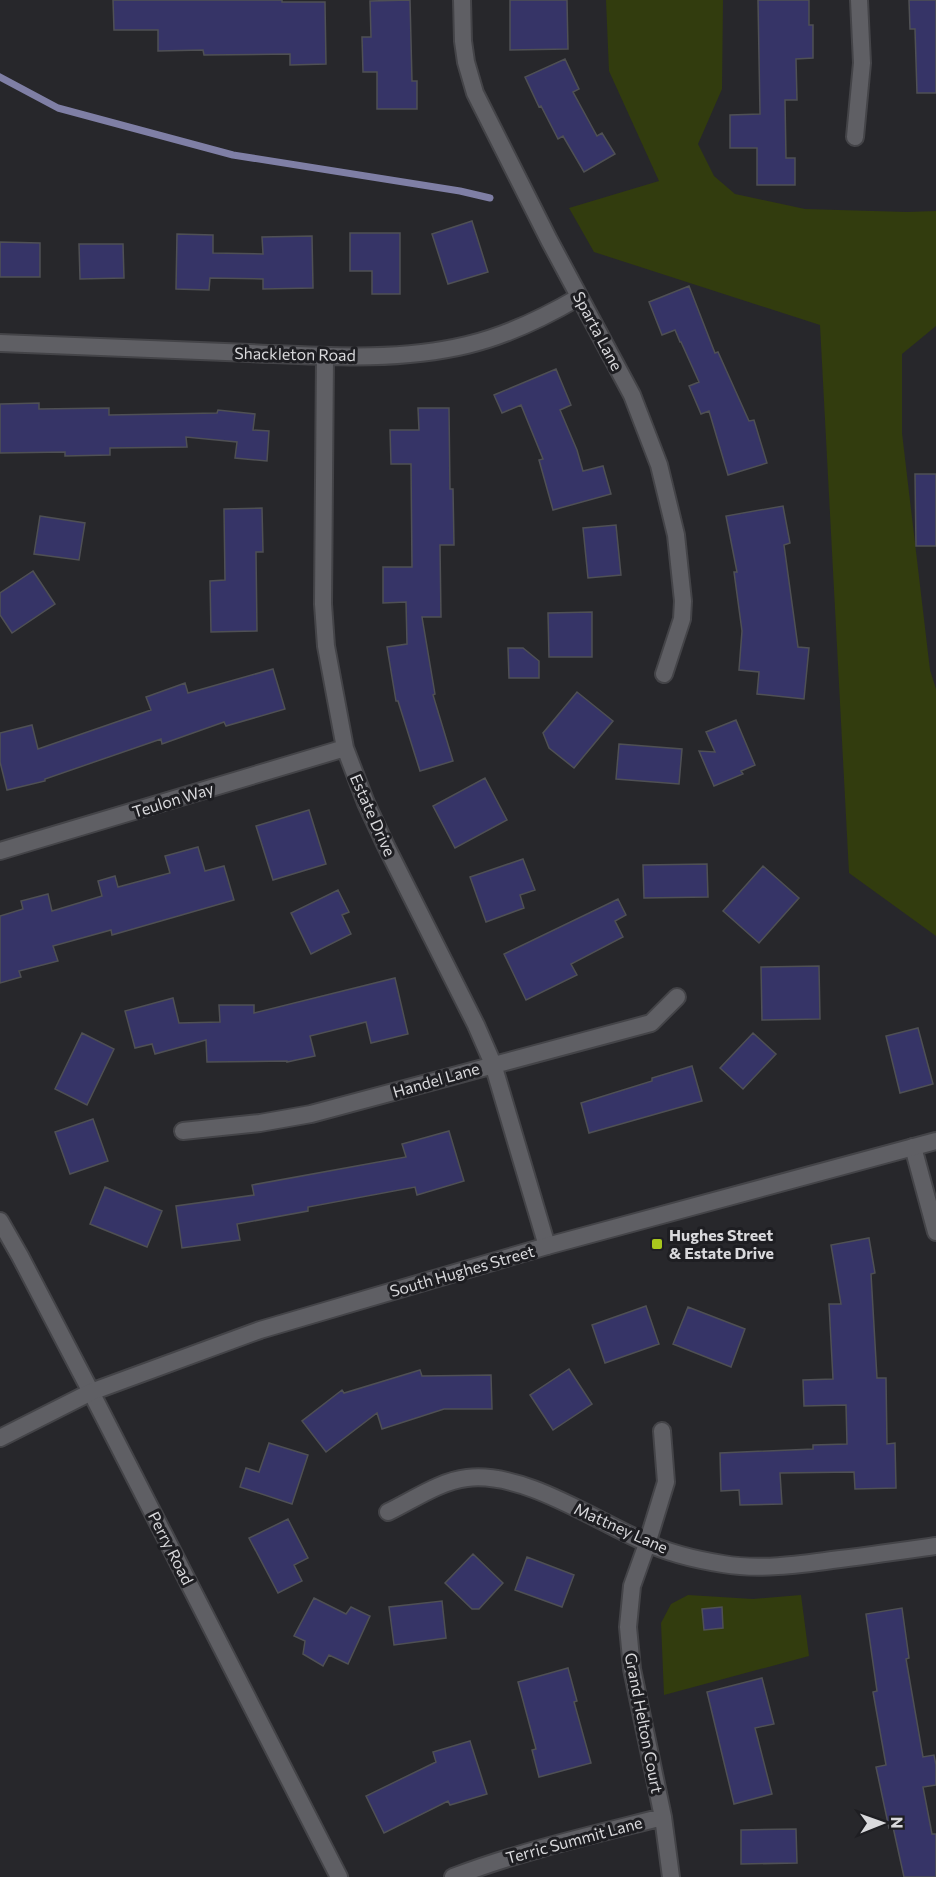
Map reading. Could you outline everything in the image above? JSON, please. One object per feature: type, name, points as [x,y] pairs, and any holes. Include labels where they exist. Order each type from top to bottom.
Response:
[{"type":"street","name":"Sparta Lane","points":[[462,0],[464,51],[475,93],[579,297],[632,395],[659,465],[676,535],[682,580],[682,619],[664,675]]},
{"type":"street","points":[[855,137],[862,63],[859,0]]},
{"type":"street","name":"Shackleton Road","points":[[0,343],[325,356],[394,355],[468,345],[494,337],[579,297]]},
{"type":"street","name":"Estate Drive","points":[[325,356],[323,604],[326,646],[345,748],[366,803],[386,846],[476,1025],[492,1064],[547,1246]]},
{"type":"street","name":"Teulon Way","points":[[0,851],[345,748]]},
{"type":"street","name":"Handel Lane","points":[[183,1131],[260,1123],[311,1114],[651,1023],[677,997]]},
{"type":"street","name":"South Hughes Street","points":[[0,1438],[91,1392],[260,1330],[547,1246],[936,1141]]},
{"type":"street","points":[[914,1147],[936,1232]]},
{"type":"street","name":"Perry Road","points":[[0,1221],[91,1392],[339,1877]]},
{"type":"street","name":"Grand Helton Court","points":[[662,1431],[666,1482],[632,1586],[628,1627],[632,1669],[663,1817],[672,1877]]},
{"type":"street","name":"Mattney Lane","points":[[388,1512],[440,1486],[466,1478],[494,1477],[543,1493],[647,1544],[726,1564],[764,1566],[807,1564],[936,1546]]},
{"type":"street","name":"Terric Summit Lane","points":[[453,1877],[489,1863],[537,1849],[663,1817]]},
{"type":"green space","points":[[606,0],[723,0],[722,89],[698,144],[714,176],[735,194],[805,209],[936,211],[936,326],[902,354],[902,433],[930,670],[936,689],[936,936],[849,873],[820,325],[594,252],[569,208],[659,181],[609,71]]},
{"type":"green space","points":[[688,1595],[753,1599],[801,1595],[809,1656],[664,1695],[661,1623],[671,1604]]},
{"type":"building","points":[[113,0],[325,2],[326,64],[290,65],[290,54],[204,55],[203,50],[158,51],[158,30],[114,30]]},
{"type":"building","points":[[410,0],[412,81],[417,81],[417,109],[377,109],[377,72],[363,72],[362,37],[371,37],[370,1]]},
{"type":"building","points":[[510,0],[567,0],[568,49],[510,50]]},
{"type":"building","points":[[758,0],[809,0],[809,25],[813,25],[813,58],[796,59],[797,100],[785,100],[786,158],[795,158],[795,185],[757,185],[757,148],[730,148],[730,115],[760,114]]},
{"type":"building","points":[[909,0],[936,0],[936,93],[917,93],[915,29],[910,29]]},
{"type":"building","points":[[565,59],[579,89],[573,92],[597,136],[602,133],[615,154],[584,172],[563,136],[558,139],[525,77]]},
{"type":"building","points":[[472,221],[488,272],[448,284],[432,234]]},
{"type":"building","points":[[350,233],[400,233],[400,294],[372,294],[372,271],[350,271]]},
{"type":"building","points":[[177,234],[213,235],[213,253],[263,254],[262,237],[312,236],[313,288],[263,289],[263,279],[210,278],[209,290],[176,289]]},
{"type":"building","points":[[0,242],[40,243],[40,277],[0,277]]},
{"type":"building","points":[[79,244],[123,244],[124,278],[80,279]]},
{"type":"building","points":[[689,286],[715,353],[718,352],[749,421],[754,420],[767,463],[728,475],[709,411],[701,414],[689,386],[699,382],[681,342],[675,330],[662,335],[649,302]]},
{"type":"building","points":[[556,369],[571,405],[560,410],[583,471],[603,466],[611,494],[553,510],[539,460],[543,459],[521,405],[502,413],[494,395]]},
{"type":"building","points":[[39,403],[39,409],[109,408],[109,415],[217,413],[218,410],[255,414],[253,430],[269,431],[267,461],[235,458],[237,442],[186,437],[187,447],[110,448],[110,455],[65,456],[65,452],[0,453],[0,404]]},
{"type":"building","points":[[418,408],[449,408],[450,489],[453,489],[454,545],[440,545],[441,617],[422,617],[435,694],[433,695],[453,761],[420,771],[398,701],[396,701],[387,647],[407,644],[406,602],[383,603],[383,567],[412,567],[411,464],[391,464],[390,430],[419,430]]},
{"type":"building","points":[[915,474],[936,474],[936,546],[916,546]]},
{"type":"building","points":[[783,506],[790,543],[784,545],[798,647],[809,648],[804,699],[757,694],[759,672],[739,670],[742,631],[734,572],[737,572],[726,516]]},
{"type":"building","points":[[262,508],[263,552],[256,552],[257,631],[211,632],[210,581],[225,580],[224,509]]},
{"type":"building","points":[[40,516],[85,523],[79,560],[34,554]]},
{"type":"building","points":[[616,525],[621,575],[588,578],[583,528]]},
{"type":"building","points":[[33,571],[55,604],[12,633],[0,615],[0,593]]},
{"type":"building","points":[[592,612],[592,657],[549,657],[548,613]]},
{"type":"building","points":[[508,648],[523,648],[539,661],[539,678],[509,678]]},
{"type":"building","points":[[273,669],[285,709],[226,726],[224,722],[162,744],[161,739],[45,779],[45,781],[7,790],[0,762],[0,733],[32,725],[38,749],[151,710],[146,697],[185,683],[188,693]]},
{"type":"building","points":[[577,692],[613,721],[574,768],[549,748],[543,733]]},
{"type":"building","points":[[736,720],[755,765],[741,771],[743,774],[714,786],[699,751],[715,752],[706,732]]},
{"type":"building","points":[[619,744],[682,749],[679,784],[616,779]]},
{"type":"building","points":[[485,778],[507,820],[455,848],[433,806]]},
{"type":"building","points":[[309,810],[326,864],[273,880],[256,826]]},
{"type":"building","points":[[198,847],[205,871],[224,866],[234,900],[112,935],[111,930],[53,946],[58,961],[19,971],[21,977],[0,983],[0,916],[23,909],[21,901],[48,894],[52,911],[102,896],[98,881],[115,876],[118,887],[170,873],[165,856]]},
{"type":"building","points":[[523,859],[535,890],[520,895],[524,908],[486,922],[470,877]]},
{"type":"building","points":[[707,864],[708,897],[644,898],[643,865]]},
{"type":"building","points":[[763,866],[799,898],[759,943],[723,911]]},
{"type":"building","points":[[338,890],[349,912],[342,915],[351,934],[311,954],[291,913]]},
{"type":"building","points":[[618,899],[626,915],[615,921],[623,937],[571,964],[577,975],[526,1000],[504,954]]},
{"type":"building","points":[[819,966],[820,1019],[762,1020],[761,967]]},
{"type":"building","points":[[395,978],[408,1034],[371,1043],[366,1022],[310,1036],[315,1056],[287,1062],[207,1062],[206,1040],[155,1054],[152,1044],[135,1048],[125,1011],[173,998],[179,1023],[220,1022],[219,1005],[254,1005],[254,1013]]},
{"type":"building","points":[[918,1028],[933,1084],[900,1093],[886,1036]]},
{"type":"building","points":[[82,1033],[114,1049],[87,1105],[55,1089]]},
{"type":"building","points":[[753,1033],[776,1054],[743,1089],[720,1068]]},
{"type":"building","points":[[692,1066],[702,1101],[589,1133],[581,1103]]},
{"type":"building","points":[[93,1119],[108,1161],[70,1174],[55,1132]]},
{"type":"building","points":[[449,1131],[464,1181],[417,1195],[415,1187],[308,1207],[308,1211],[237,1224],[240,1240],[182,1248],[176,1206],[254,1195],[252,1185],[406,1157],[402,1144]]},
{"type":"building","points":[[105,1187],[162,1211],[147,1247],[90,1224]]},
{"type":"building","points":[[869,1238],[875,1273],[871,1274],[877,1378],[886,1378],[887,1444],[895,1443],[896,1488],[855,1489],[854,1472],[780,1473],[782,1504],[740,1505],[739,1490],[721,1491],[720,1453],[813,1449],[813,1445],[847,1444],[846,1405],[804,1406],[803,1380],[833,1379],[829,1304],[841,1304],[831,1245]]},
{"type":"building","points":[[646,1306],[659,1344],[605,1363],[592,1325]]},
{"type":"building","points":[[688,1307],[745,1329],[731,1367],[673,1344]]},
{"type":"building","points":[[569,1369],[592,1404],[553,1430],[530,1395]]},
{"type":"building","points":[[420,1370],[422,1376],[491,1375],[492,1409],[444,1409],[382,1429],[377,1413],[326,1452],[302,1421],[342,1390],[344,1393]]},
{"type":"building","points":[[269,1443],[308,1455],[292,1504],[240,1487],[246,1468],[259,1472]]},
{"type":"building","points":[[288,1519],[308,1558],[294,1565],[302,1581],[278,1593],[249,1538]]},
{"type":"building","points":[[473,1554],[503,1583],[479,1609],[472,1609],[445,1583]]},
{"type":"building","points":[[527,1557],[574,1575],[562,1607],[515,1590]]},
{"type":"building","points":[[314,1598],[346,1614],[351,1607],[370,1616],[348,1664],[329,1655],[323,1666],[303,1654],[305,1641],[294,1636]]},
{"type":"building","points":[[442,1601],[446,1638],[394,1645],[389,1607]]},
{"type":"building","points":[[722,1607],[723,1628],[704,1630],[702,1609]]},
{"type":"building","points":[[902,1608],[909,1658],[906,1659],[923,1757],[934,1755],[936,1765],[936,1785],[923,1787],[932,1834],[936,1834],[936,1877],[904,1877],[893,1827],[889,1828],[876,1767],[886,1765],[873,1692],[877,1691],[866,1614]]},
{"type":"building","points":[[568,1668],[577,1701],[574,1702],[591,1763],[539,1777],[532,1750],[536,1749],[518,1682]]},
{"type":"building","points":[[762,1678],[774,1724],[755,1728],[772,1794],[734,1804],[707,1692]]},
{"type":"building","points":[[470,1741],[487,1794],[450,1805],[448,1801],[384,1833],[366,1796],[436,1762],[433,1752]]},
{"type":"building","points":[[796,1829],[797,1863],[741,1864],[741,1830]]},
{"type":"waterway","points":[[0,77],[58,108],[233,155],[460,191],[490,198]]},
{"type":"place","name":"Hughes Street & Estate Drive","points":[[657,1244]]}]
